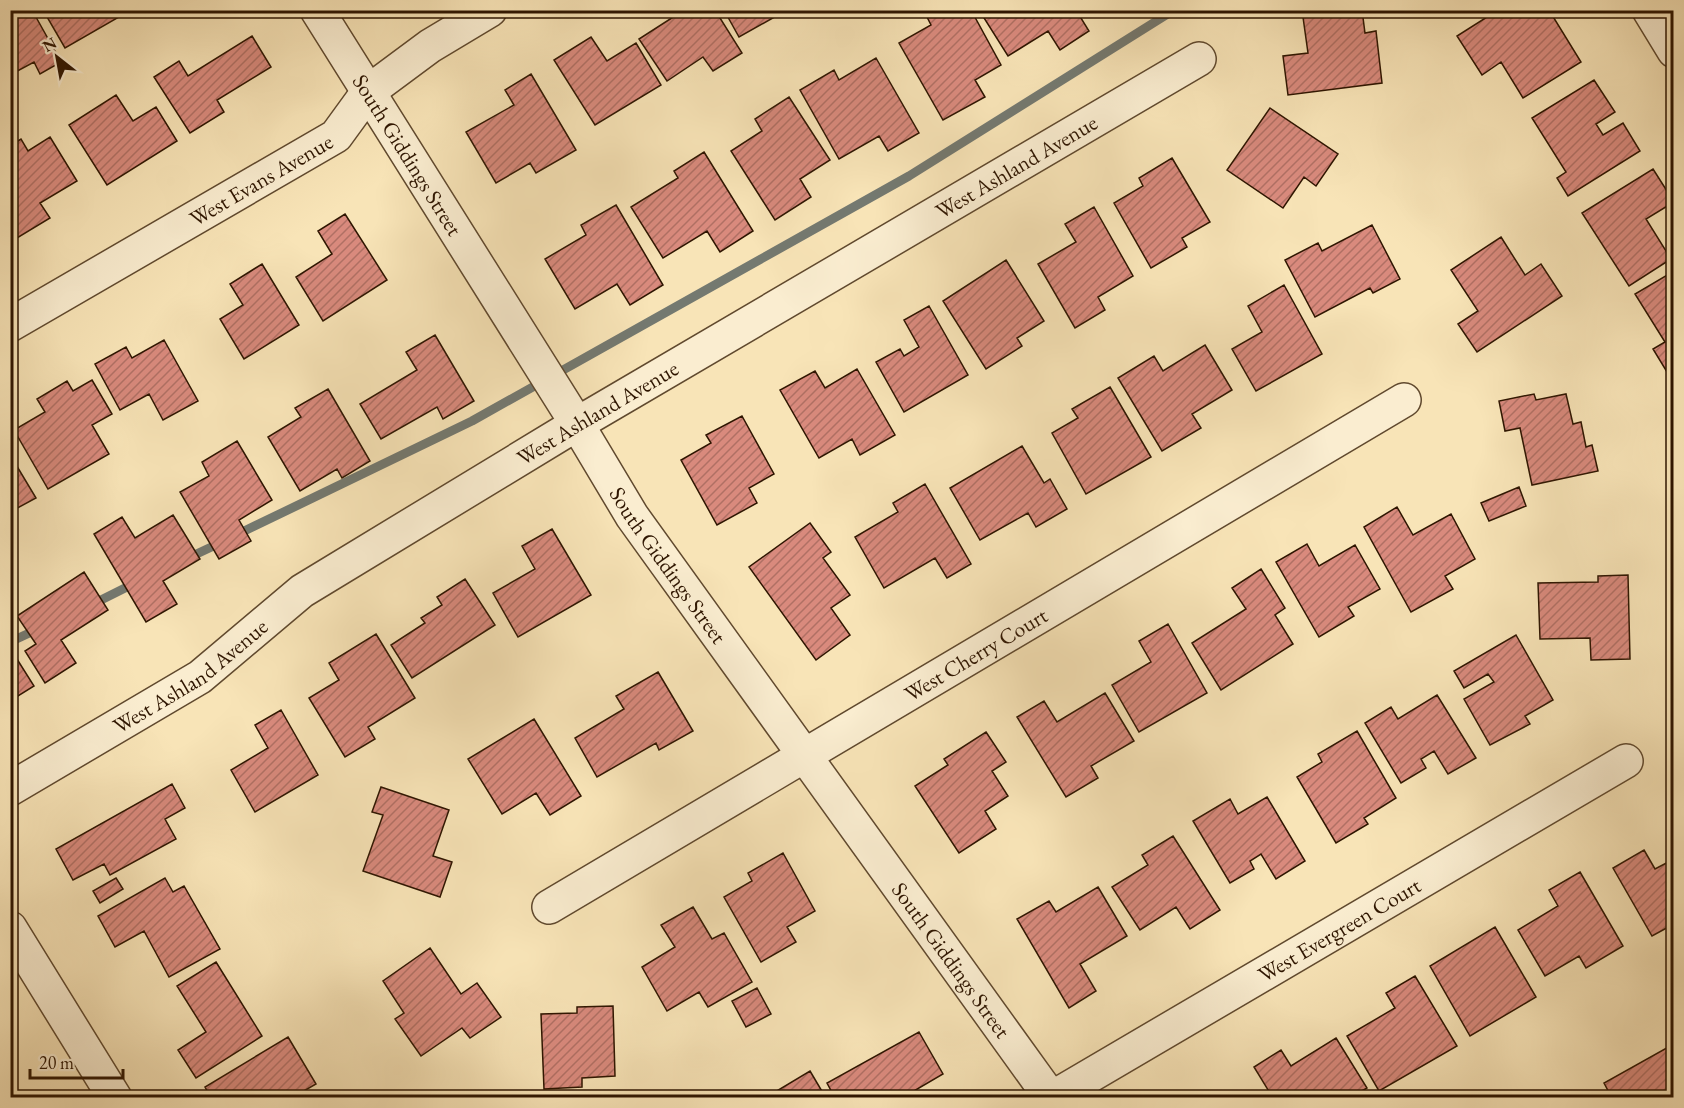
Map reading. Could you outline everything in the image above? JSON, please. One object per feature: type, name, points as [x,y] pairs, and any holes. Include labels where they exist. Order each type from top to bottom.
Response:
[{"type":"street","name":"South Giddings Street","points":[[316,10],[577,423],[632,516],[1052,1098]]},
{"type":"street","name":"West Evans Avenue","points":[[10,325],[336,136],[368,92],[430,46],[490,10]]},
{"type":"street","points":[[1649,10],[1674,51]]},
{"type":"street","name":"West Ashland Avenue","points":[[10,789],[200,677],[302,591],[577,423],[1199,59]]},
{"type":"street","name":"West Cherry Court","points":[[549,907],[1404,400]]},
{"type":"street","name":"West Evergreen Court","points":[[1052,1098],[1626,761]]},
{"type":"street","points":[[10,928],[115,1098]]},
{"type":"building","points":[[10,10],[32,10],[61,62],[40,74],[34,62],[10,75]]},
{"type":"building","points":[[43,10],[125,10],[126,13],[65,48]]},
{"type":"building","points":[[675,10],[715,10],[742,53],[713,71],[703,57],[667,81],[639,39],[678,14]]},
{"type":"building","points":[[724,10],[787,10],[739,37]]},
{"type":"building","points":[[938,10],[971,10],[1001,65],[975,80],[985,97],[943,120],[899,43],[931,25],[927,17]]},
{"type":"building","points":[[979,10],[1076,10],[1089,31],[1060,50],[1048,31],[1008,56]]},
{"type":"building","points":[[1302,10],[1362,10],[1365,33],[1376,31],[1382,83],[1288,95],[1283,56],[1308,53]]},
{"type":"building","points":[[1498,10],[1549,10],[1581,62],[1523,98],[1501,62],[1482,75],[1457,36]]},
{"type":"building","points":[[252,36],[271,67],[217,100],[224,112],[190,133],[154,77],[179,61],[188,76]]},
{"type":"building","points":[[591,37],[607,61],[636,43],[661,85],[595,125],[554,60]]},
{"type":"building","points":[[876,58],[919,133],[888,151],[879,136],[839,159],[800,90],[834,70],[839,80]]},
{"type":"building","points":[[531,74],[576,150],[536,173],[530,163],[496,183],[466,132],[514,105],[505,90]]},
{"type":"building","points":[[1594,80],[1615,112],[1596,124],[1603,135],[1623,123],[1640,151],[1568,196],[1557,178],[1566,172],[1532,118]]},
{"type":"building","points":[[116,95],[133,121],[156,107],[177,141],[107,185],[69,125]]},
{"type":"building","points":[[789,97],[830,160],[800,179],[811,197],[775,220],[731,151],[762,131],[755,119]]},
{"type":"building","points":[[1270,108],[1338,154],[1316,186],[1304,177],[1283,208],[1227,170]]},
{"type":"building","points":[[50,137],[77,181],[40,203],[50,218],[17,238],[10,227],[10,146],[21,139],[28,151]]},
{"type":"building","points":[[704,152],[753,231],[720,252],[707,231],[663,258],[631,207],[678,178],[674,171]]},
{"type":"building","points":[[1172,158],[1210,222],[1182,238],[1187,247],[1151,268],[1114,203],[1143,186],[1139,178]]},
{"type":"building","points":[[1653,169],[1674,202],[1646,219],[1671,259],[1629,286],[1582,213]]},
{"type":"building","points":[[616,205],[663,285],[630,305],[617,284],[575,309],[545,259],[586,235],[581,225]]},
{"type":"building","points":[[1094,207],[1133,276],[1098,297],[1105,310],[1075,328],[1038,264],[1076,242],[1065,224]]},
{"type":"building","points":[[345,214],[387,280],[323,321],[296,277],[332,254],[318,231]]},
{"type":"building","points":[[1372,225],[1400,279],[1373,293],[1370,288],[1315,317],[1285,260],[1318,243],[1322,251]]},
{"type":"building","points":[[1501,237],[1525,275],[1541,264],[1562,296],[1477,352],[1458,324],[1478,311],[1451,270]]},
{"type":"building","points":[[1006,260],[1044,321],[1017,338],[1022,346],[986,369],[943,301]]},
{"type":"building","points":[[262,264],[299,325],[244,359],[220,319],[243,305],[230,284]]},
{"type":"building","points":[[1674,271],[1674,368],[1667,372],[1653,349],[1665,342],[1635,294]]},
{"type":"building","points":[[1284,285],[1322,354],[1256,391],[1232,349],[1262,332],[1248,306]]},
{"type":"building","points":[[929,306],[968,375],[904,412],[876,362],[900,349],[904,356],[919,347],[904,320]]},
{"type":"building","points":[[435,335],[474,401],[443,419],[437,407],[381,439],[360,404],[417,370],[406,352]]},
{"type":"building","points":[[164,340],[198,401],[163,420],[149,394],[120,410],[95,364],[126,347],[132,358]]},
{"type":"building","points":[[1205,345],[1232,390],[1192,414],[1201,428],[1162,451],[1118,378],[1154,356],[1163,371]]},
{"type":"building","points":[[857,369],[895,435],[860,455],[852,439],[819,458],[780,390],[815,371],[825,388]]},
{"type":"building","points":[[92,380],[112,414],[92,425],[109,454],[48,489],[14,430],[45,412],[37,399],[67,381],[73,391]]},
{"type":"building","points":[[1110,387],[1151,457],[1086,494],[1052,433],[1078,418],[1072,409]]},
{"type":"building","points":[[328,389],[370,461],[342,478],[337,469],[300,491],[268,437],[301,417],[295,408]]},
{"type":"building","points":[[1534,394],[1536,400],[1566,394],[1573,424],[1581,422],[1586,447],[1592,445],[1598,471],[1532,485],[1520,428],[1505,431],[1499,401]]},
{"type":"building","points":[[742,416],[774,474],[749,488],[757,503],[717,525],[681,460],[711,443],[706,435]]},
{"type":"building","points":[[237,441],[272,500],[239,520],[251,541],[219,559],[180,492],[209,476],[202,462]]},
{"type":"building","points":[[1022,446],[1044,483],[1050,479],[1067,509],[1036,527],[1028,513],[980,540],[950,488]]},
{"type":"building","points":[[12,458],[36,498],[10,512],[10,459]]},
{"type":"building","points":[[925,484],[971,564],[947,578],[935,558],[884,588],[855,537],[898,512],[893,503]]},
{"type":"building","points":[[1519,487],[1526,506],[1489,521],[1481,503]]},
{"type":"building","points":[[1397,507],[1413,535],[1451,514],[1475,559],[1445,576],[1453,589],[1411,612],[1364,527]]},
{"type":"building","points":[[173,515],[200,559],[163,581],[177,604],[146,622],[94,534],[122,517],[135,538]]},
{"type":"building","points":[[810,523],[831,552],[823,558],[850,595],[831,608],[850,635],[816,660],[749,567]]},
{"type":"building","points":[[552,529],[591,595],[518,637],[493,593],[535,569],[522,546]]},
{"type":"building","points":[[1307,544],[1319,566],[1355,545],[1380,589],[1348,607],[1354,616],[1319,637],[1276,562]]},
{"type":"building","points":[[1261,569],[1285,608],[1275,615],[1293,644],[1221,690],[1192,643],[1246,609],[1232,588]]},
{"type":"building","points":[[84,572],[108,610],[61,640],[76,663],[45,683],[25,651],[36,644],[17,616]]},
{"type":"building","points":[[1628,575],[1630,659],[1591,660],[1590,638],[1540,639],[1538,583],[1598,582],[1598,576]]},
{"type":"building","points":[[465,579],[495,625],[412,678],[391,645],[425,623],[421,618],[442,605],[437,597]]},
{"type":"building","points":[[1168,624],[1207,693],[1139,732],[1112,685],[1151,662],[1139,641]]},
{"type":"building","points":[[376,634],[415,698],[368,727],[375,739],[345,757],[309,698],[339,680],[329,663]]},
{"type":"building","points":[[1516,635],[1553,700],[1525,716],[1530,724],[1490,745],[1464,699],[1494,682],[1488,674],[1464,688],[1454,671]]},
{"type":"building","points":[[10,648],[34,686],[10,701]]},
{"type":"building","points":[[658,672],[693,731],[659,750],[656,743],[597,777],[575,738],[624,709],[616,696]]},
{"type":"building","points":[[1105,693],[1134,741],[1091,766],[1098,778],[1066,797],[1017,717],[1044,701],[1057,722]]},
{"type":"building","points":[[1437,695],[1476,758],[1448,774],[1434,751],[1421,759],[1426,768],[1401,783],[1365,723],[1391,707],[1398,719]]},
{"type":"building","points":[[281,710],[318,775],[255,812],[231,770],[268,748],[255,725]]},
{"type":"building","points":[[534,719],[581,796],[550,815],[536,793],[502,814],[468,759]]},
{"type":"building","points":[[1357,731],[1396,798],[1364,818],[1368,824],[1336,843],[1297,777],[1322,762],[1318,754]]},
{"type":"building","points":[[986,732],[1006,762],[992,771],[1008,796],[985,811],[996,829],[959,853],[915,786],[948,765],[944,759]]},
{"type":"building","points":[[172,784],[185,808],[165,819],[176,839],[110,875],[104,864],[73,880],[56,849]]},
{"type":"building","points":[[381,787],[449,810],[433,856],[452,862],[440,897],[363,871],[383,815],[372,812]]},
{"type":"building","points":[[1267,797],[1305,861],[1276,879],[1261,854],[1250,861],[1254,869],[1230,883],[1193,821],[1230,799],[1238,814]]},
{"type":"building","points":[[1173,836],[1220,910],[1190,929],[1176,907],[1140,930],[1112,887],[1148,865],[1142,855]]},
{"type":"building","points":[[1644,850],[1655,869],[1674,859],[1674,924],[1652,936],[1613,868]]},
{"type":"building","points":[[783,853],[815,911],[787,927],[796,942],[761,962],[724,897],[752,881],[748,873]]},
{"type":"building","points":[[1580,872],[1623,946],[1586,968],[1579,956],[1545,976],[1518,930],[1558,906],[1549,890]]},
{"type":"building","points":[[116,878],[123,889],[100,903],[93,891]]},
{"type":"building","points":[[165,878],[173,892],[184,886],[220,949],[169,977],[144,931],[115,947],[98,916]]},
{"type":"building","points":[[1098,887],[1127,936],[1080,964],[1096,991],[1069,1008],[1017,919],[1049,901],[1056,912]]},
{"type":"building","points":[[693,907],[712,939],[724,933],[752,982],[708,1007],[699,992],[667,1011],[642,967],[675,947],[661,925]]},
{"type":"building","points":[[1495,927],[1536,997],[1470,1036],[1430,966]]},
{"type":"building","points":[[430,948],[461,994],[477,983],[501,1017],[470,1038],[462,1028],[421,1056],[395,1019],[404,1013],[383,981]]},
{"type":"building","points":[[216,962],[262,1036],[196,1078],[178,1050],[206,1032],[177,986]]},
{"type":"building","points":[[1415,976],[1457,1046],[1379,1091],[1347,1036],[1395,1008],[1386,993]]},
{"type":"building","points":[[757,988],[771,1014],[746,1027],[732,1001]]},
{"type":"building","points":[[613,1006],[615,1076],[582,1078],[582,1087],[544,1089],[541,1014],[577,1013],[577,1007]]},
{"type":"building","points":[[919,1032],[943,1074],[902,1098],[835,1098],[827,1083]]},
{"type":"building","points":[[288,1037],[316,1084],[295,1096],[296,1098],[211,1098],[205,1087]]},
{"type":"building","points":[[1336,1038],[1367,1088],[1350,1098],[1273,1098],[1254,1067],[1281,1050],[1291,1066]]},
{"type":"building","points":[[1672,1045],[1674,1048],[1674,1098],[1612,1098],[1604,1083]]},
{"type":"building","points":[[810,1071],[826,1098],[765,1098]]},
{"type":"waterway","points":[[234,536],[472,421],[909,176],[1174,10]]},
{"type":"waterway","points":[[188,558],[222,542]]},
{"type":"waterway","points":[[91,605],[135,583]]},
{"type":"waterway","points":[[10,642],[40,628]]}]
